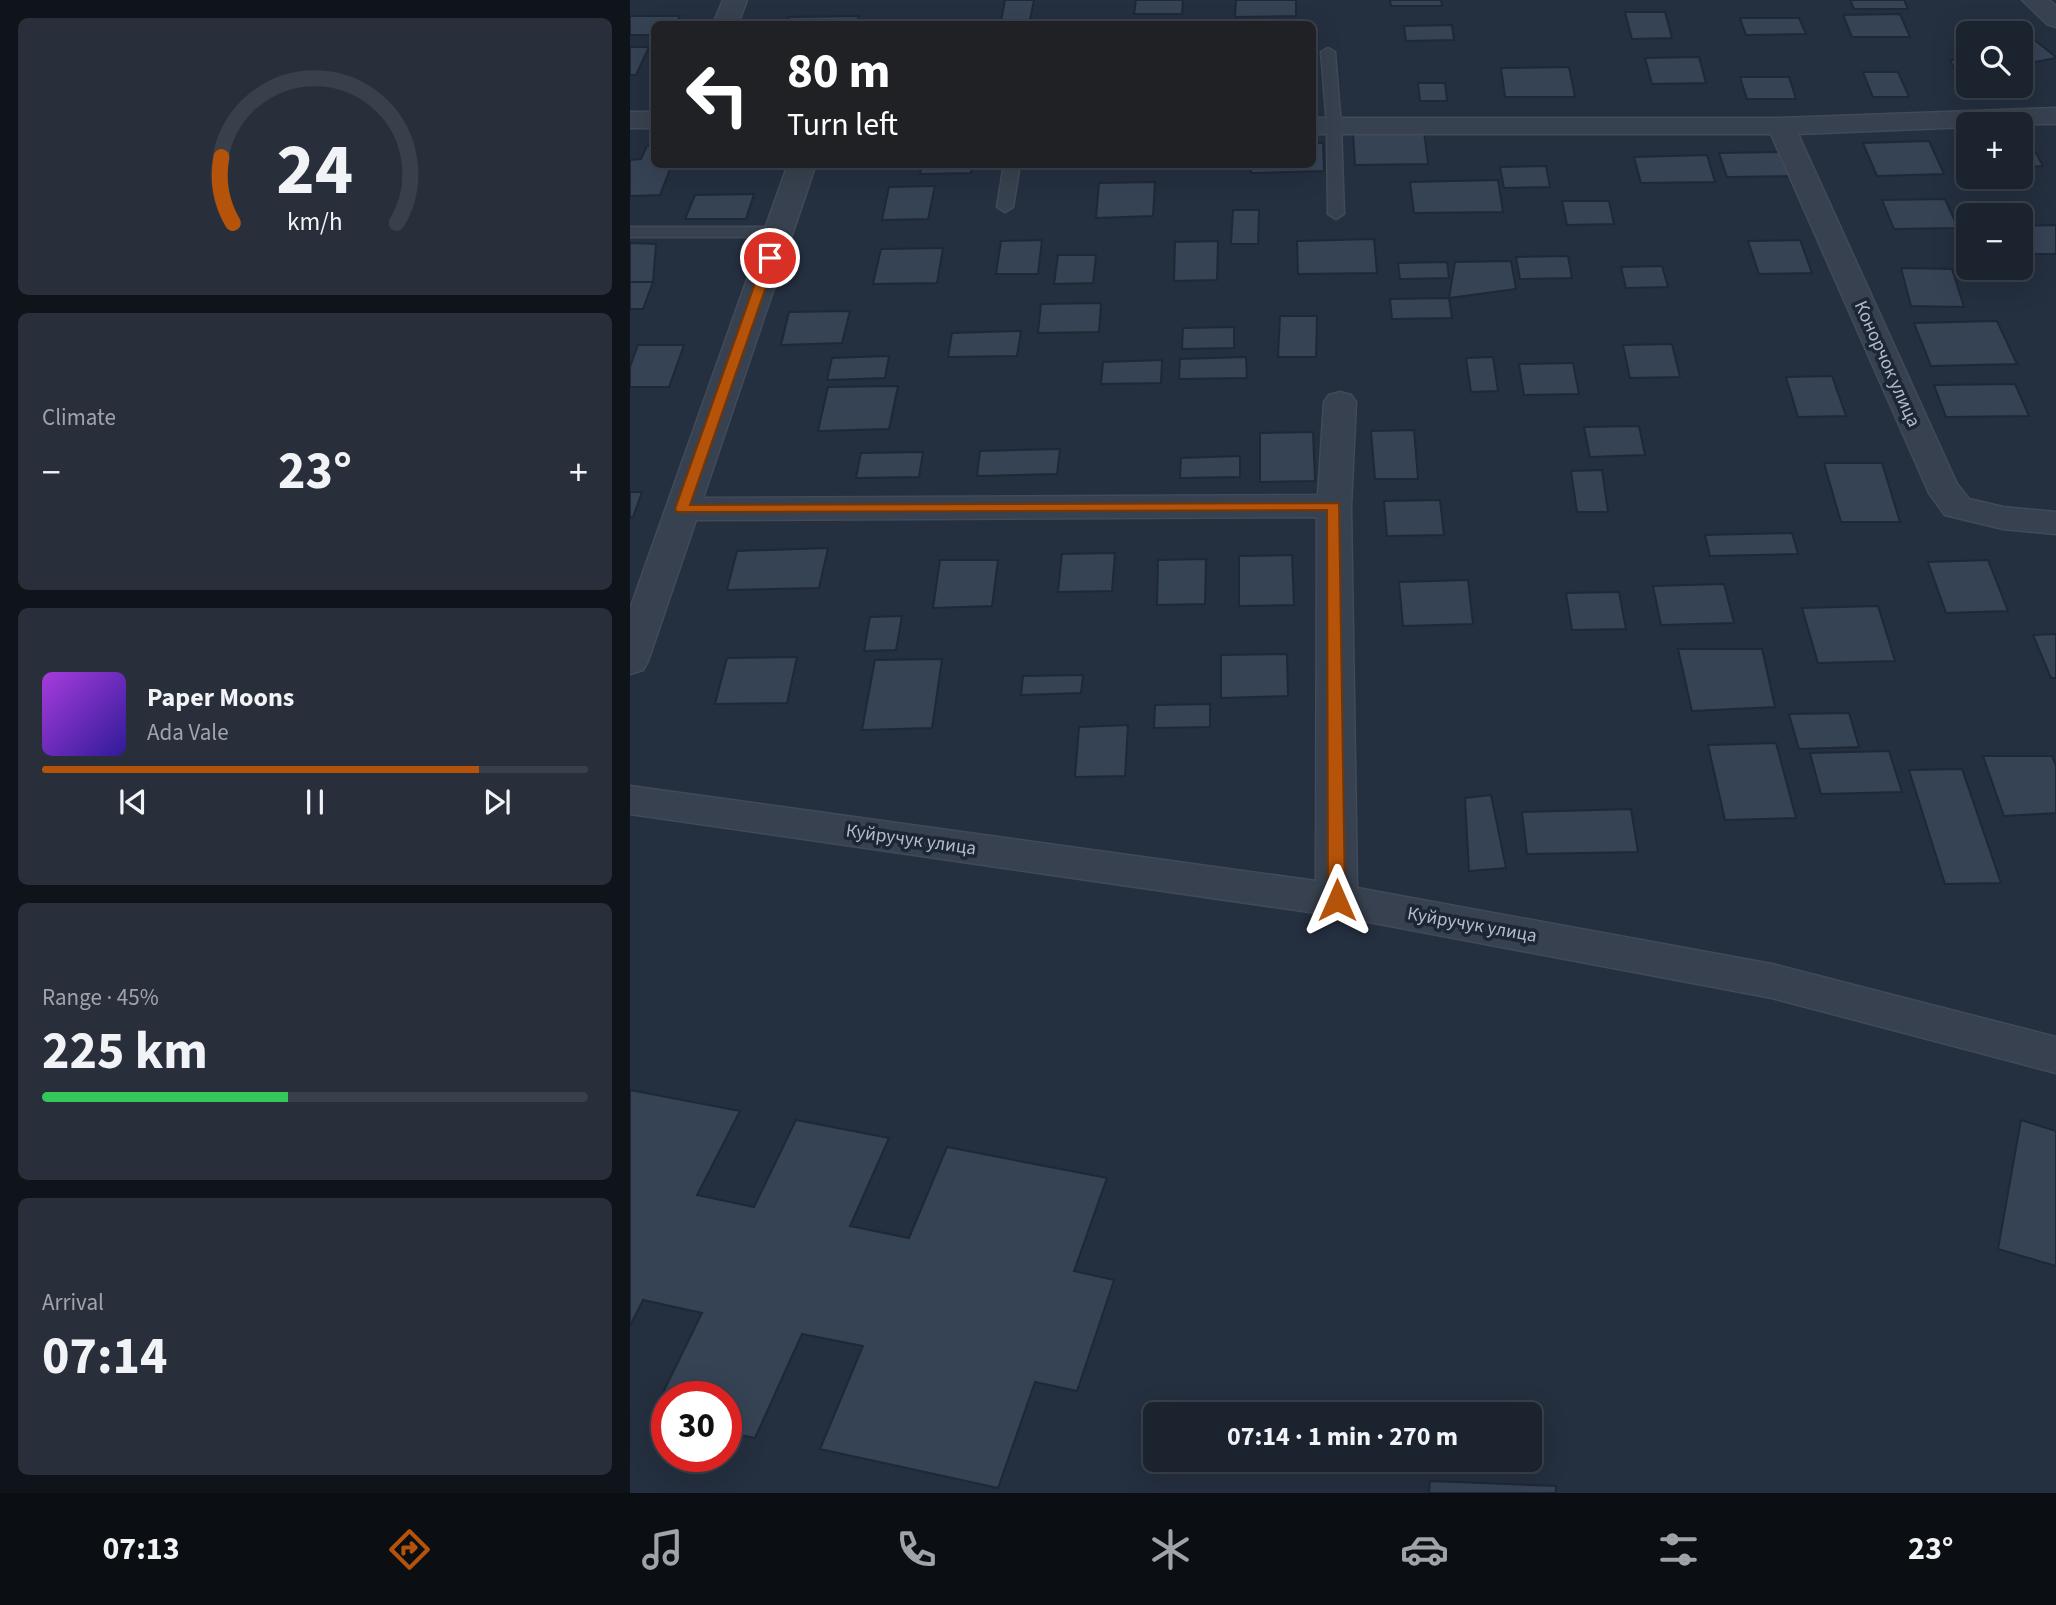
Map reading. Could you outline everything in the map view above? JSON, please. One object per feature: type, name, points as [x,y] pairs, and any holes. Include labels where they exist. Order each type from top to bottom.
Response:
[{"type":"street","points":[[727,21],[735,0]]},
{"type":"street","points":[[2034,0],[2056,19]]},
{"type":"street","points":[[1323,126],[1781,126],[2056,116]]},
{"type":"street","points":[[630,120],[651,120]]},
{"type":"street","name":"Конорчок улица","points":[[1781,126],[1941,486],[1957,507],[2003,518],[2056,523]]},
{"type":"street","points":[[630,661],[801,168]]},
{"type":"street","points":[[1337,900],[1334,506],[1340,402]]},
{"type":"street","points":[[682,509],[1334,506]]},
{"type":"street","name":"Куйручук улица","points":[[630,800],[1337,900],[1772,981],[2056,1055]]},
{"type":"lane","points":[[1328,52],[1323,126],[1336,214]]},
{"type":"lane","points":[[1005,207],[1011,168]]},
{"type":"lane","points":[[630,232],[779,232]]},
{"type":"building","points":[[1005,0],[1034,0],[1030,20],[1001,21]]},
{"type":"building","points":[[1136,0],[1183,0],[1182,14],[1134,14]]},
{"type":"building","points":[[1236,0],[1296,0],[1296,16],[1235,17]]},
{"type":"building","points":[[1390,0],[1441,0],[1442,6],[1391,6]]},
{"type":"building","points":[[1850,0],[1904,0],[1908,9],[1854,9]]},
{"type":"building","points":[[1625,12],[1665,12],[1672,38],[1632,39]]},
{"type":"building","points":[[1900,14],[1910,37],[1852,37],[1843,15]]},
{"type":"building","points":[[630,16],[680,16],[678,21],[651,21],[651,35],[630,35]]},
{"type":"building","points":[[859,16],[857,21],[787,21],[789,17]]},
{"type":"building","points":[[1740,18],[1799,18],[1806,34],[1746,35]]},
{"type":"building","points":[[1452,25],[1454,40],[1406,41],[1404,26]]},
{"type":"building","points":[[2033,39],[2056,57],[2033,62]]},
{"type":"building","points":[[630,47],[649,47],[636,75],[630,75]]},
{"type":"building","points":[[1699,57],[1706,83],[1652,84],[1645,58]]},
{"type":"building","points":[[1950,60],[1956,60],[1956,72]]},
{"type":"building","points":[[1569,67],[1575,97],[1505,97],[1501,68]]},
{"type":"building","points":[[1863,72],[1898,72],[1909,97],[1873,97]]},
{"type":"building","points":[[1740,77],[1789,77],[1796,99],[1747,99]]},
{"type":"building","points":[[1418,83],[1445,83],[1447,101],[1420,101]]},
{"type":"building","points":[[1424,131],[1428,164],[1355,165],[1353,132]]},
{"type":"building","points":[[1929,141],[1944,174],[1877,176],[1863,143]]},
{"type":"building","points":[[1316,143],[1323,143],[1324,171],[1251,173],[1251,168],[1316,168]]},
{"type":"building","points":[[647,146],[651,146],[651,168],[670,168],[660,195],[630,196],[630,160],[641,159]]},
{"type":"building","points":[[2033,147],[2043,166],[2033,166]]},
{"type":"building","points":[[1784,152],[1793,176],[1727,177],[1719,153]]},
{"type":"building","points":[[1707,155],[1715,182],[1641,183],[1634,157]]},
{"type":"building","points":[[1546,166],[1550,187],[1504,188],[1500,167]]},
{"type":"building","points":[[921,168],[972,168],[971,173],[920,174]]},
{"type":"building","points":[[1498,180],[1503,212],[1414,213],[1410,182]]},
{"type":"building","points":[[1155,182],[1153,216],[1096,218],[1099,183]]},
{"type":"building","points":[[935,186],[928,219],[882,220],[889,187]]},
{"type":"building","points":[[754,194],[746,219],[685,219],[695,195]]},
{"type":"building","points":[[1945,199],[1956,228],[1894,229],[1882,200]]},
{"type":"building","points":[[1562,201],[1609,201],[1614,224],[1567,225]]},
{"type":"building","points":[[1233,210],[1259,210],[1258,244],[1231,244]]},
{"type":"building","points":[[2056,225],[2056,254],[2033,254],[2033,226]]},
{"type":"building","points":[[1374,239],[1377,273],[1298,274],[1297,241]]},
{"type":"building","points":[[1042,240],[1038,274],[996,274],[1001,241]]},
{"type":"building","points":[[1800,240],[1812,273],[1759,274],[1748,241]]},
{"type":"building","points":[[1218,241],[1217,280],[1174,281],[1175,242]]},
{"type":"building","points":[[630,243],[656,244],[653,282],[630,282]]},
{"type":"building","points":[[943,248],[937,283],[873,284],[881,249]]},
{"type":"building","points":[[1058,255],[1096,255],[1093,283],[1054,284]]},
{"type":"building","points":[[1568,256],[1572,278],[1520,279],[1516,257]]},
{"type":"building","points":[[1511,261],[1516,289],[1449,298],[1455,262]]},
{"type":"building","points":[[1447,262],[1449,278],[1400,279],[1398,263]]},
{"type":"building","points":[[1662,266],[1668,287],[1626,288],[1621,267]]},
{"type":"building","points":[[1901,268],[1952,269],[1964,307],[1911,306]]},
{"type":"building","points":[[630,282],[653,282],[643,309],[630,309]]},
{"type":"building","points":[[1449,298],[1452,318],[1392,319],[1390,299]]},
{"type":"building","points":[[1101,303],[1099,332],[1038,333],[1041,304]]},
{"type":"building","points":[[850,311],[842,343],[781,345],[789,312]]},
{"type":"building","points":[[1280,316],[1317,316],[1316,357],[1278,357]]},
{"type":"building","points":[[1997,321],[2017,364],[1931,366],[1914,323]]},
{"type":"building","points":[[1234,327],[1234,348],[1182,349],[1183,328]]},
{"type":"building","points":[[1021,331],[1017,356],[948,357],[952,333]]},
{"type":"building","points":[[1672,344],[1680,377],[1630,378],[1623,345]]},
{"type":"building","points":[[638,345],[684,345],[669,387],[630,387],[630,367]]},
{"type":"building","points":[[889,356],[885,378],[827,380],[832,358]]},
{"type":"building","points":[[1246,357],[1247,378],[1179,379],[1180,359]]},
{"type":"building","points":[[1493,357],[1498,391],[1471,392],[1466,358]]},
{"type":"building","points":[[1162,360],[1161,383],[1101,384],[1103,362]]},
{"type":"building","points":[[1573,363],[1579,394],[1524,395],[1519,364]]},
{"type":"building","points":[[1832,376],[1846,416],[1798,417],[1786,377]]},
{"type":"building","points":[[2015,384],[2029,416],[1946,417],[1934,385]]},
{"type":"building","points":[[898,386],[889,429],[818,431],[828,387]]},
{"type":"building","points":[[1639,426],[1645,455],[1590,457],[1584,427]]},
{"type":"building","points":[[1414,430],[1418,479],[1375,479],[1371,431]]},
{"type":"building","points":[[1313,432],[1315,481],[1260,482],[1260,433]]},
{"type":"building","points":[[1060,449],[1057,474],[977,476],[980,451]]},
{"type":"building","points":[[923,452],[919,477],[856,478],[861,453]]},
{"type":"building","points":[[1240,456],[1240,477],[1180,478],[1181,458]]},
{"type":"building","points":[[1824,463],[1882,463],[1900,522],[1841,522]]},
{"type":"building","points":[[1602,470],[1608,512],[1577,512],[1571,471]]},
{"type":"building","points":[[630,492],[642,492],[633,517],[630,517]]},
{"type":"building","points":[[1440,500],[1444,535],[1387,536],[1384,501]]},
{"type":"building","points":[[1792,533],[1798,554],[1710,556],[1705,535]]},
{"type":"building","points":[[828,548],[819,588],[727,590],[737,551]]},
{"type":"building","points":[[1115,553],[1112,591],[1058,592],[1062,554]]},
{"type":"building","points":[[1292,555],[1294,605],[1239,606],[1239,556]]},
{"type":"building","points":[[1206,559],[1205,604],[1157,605],[1158,560]]},
{"type":"building","points":[[940,560],[998,560],[992,606],[933,608]]},
{"type":"building","points":[[1988,560],[2008,611],[1946,613],[1928,562]]},
{"type":"building","points":[[1468,580],[1473,624],[1403,626],[1399,582]]},
{"type":"building","points":[[1724,584],[1734,623],[1661,625],[1653,586]]},
{"type":"building","points":[[1619,592],[1626,629],[1572,630],[1566,593]]},
{"type":"building","points":[[1878,606],[1895,661],[1818,663],[1802,608]]},
{"type":"building","points":[[902,616],[896,650],[864,651],[870,617]]},
{"type":"building","points":[[2056,634],[2056,678],[2051,678],[2033,635]]},
{"type":"building","points":[[1678,649],[1762,649],[1775,707],[1692,711]]},
{"type":"building","points":[[1287,654],[1288,696],[1221,698],[1221,655]]},
{"type":"building","points":[[797,657],[787,703],[715,704],[727,658]]},
{"type":"building","points":[[942,659],[932,728],[862,730],[875,660]]},
{"type":"building","points":[[1083,675],[1081,693],[1021,695],[1023,676]]},
{"type":"building","points":[[1210,704],[1210,727],[1154,728],[1155,705]]},
{"type":"building","points":[[1849,713],[1859,747],[1799,749],[1789,714]]},
{"type":"building","points":[[1128,725],[1125,776],[1075,777],[1079,727]]},
{"type":"building","points":[[1776,743],[1796,818],[1725,820],[1708,745]]},
{"type":"building","points":[[1889,751],[1902,792],[1821,794],[1810,753]]},
{"type":"building","points":[[1983,756],[2052,756],[2056,766],[2056,813],[2004,816]]},
{"type":"building","points":[[1962,769],[2001,883],[1945,884],[1909,770]]},
{"type":"building","points":[[1491,795],[1506,868],[1469,871],[1465,798]]},
{"type":"building","points":[[1631,809],[1638,852],[1527,854],[1522,812]]},
{"type":"building","points":[[630,1090],[740,1111],[697,1195],[754,1207],[796,1120],[889,1138],[850,1226],[909,1238],[947,1147],[1107,1178],[1074,1271],[1114,1280],[1077,1391],[1035,1382],[998,1488],[820,1449],[863,1346],[802,1334],[755,1438],[742,1435],[742,1381],[669,1381],[702,1313],[643,1300],[630,1326]]},
{"type":"building","points":[[2021,1120],[2056,1131],[2056,1266],[1998,1249]]},
{"type":"building","points":[[1430,1481],[1556,1486],[1556,1493],[1429,1493]]},
{"type":"route","points":[[770,258],[682,509],[1334,506],[1337,900]]}]
